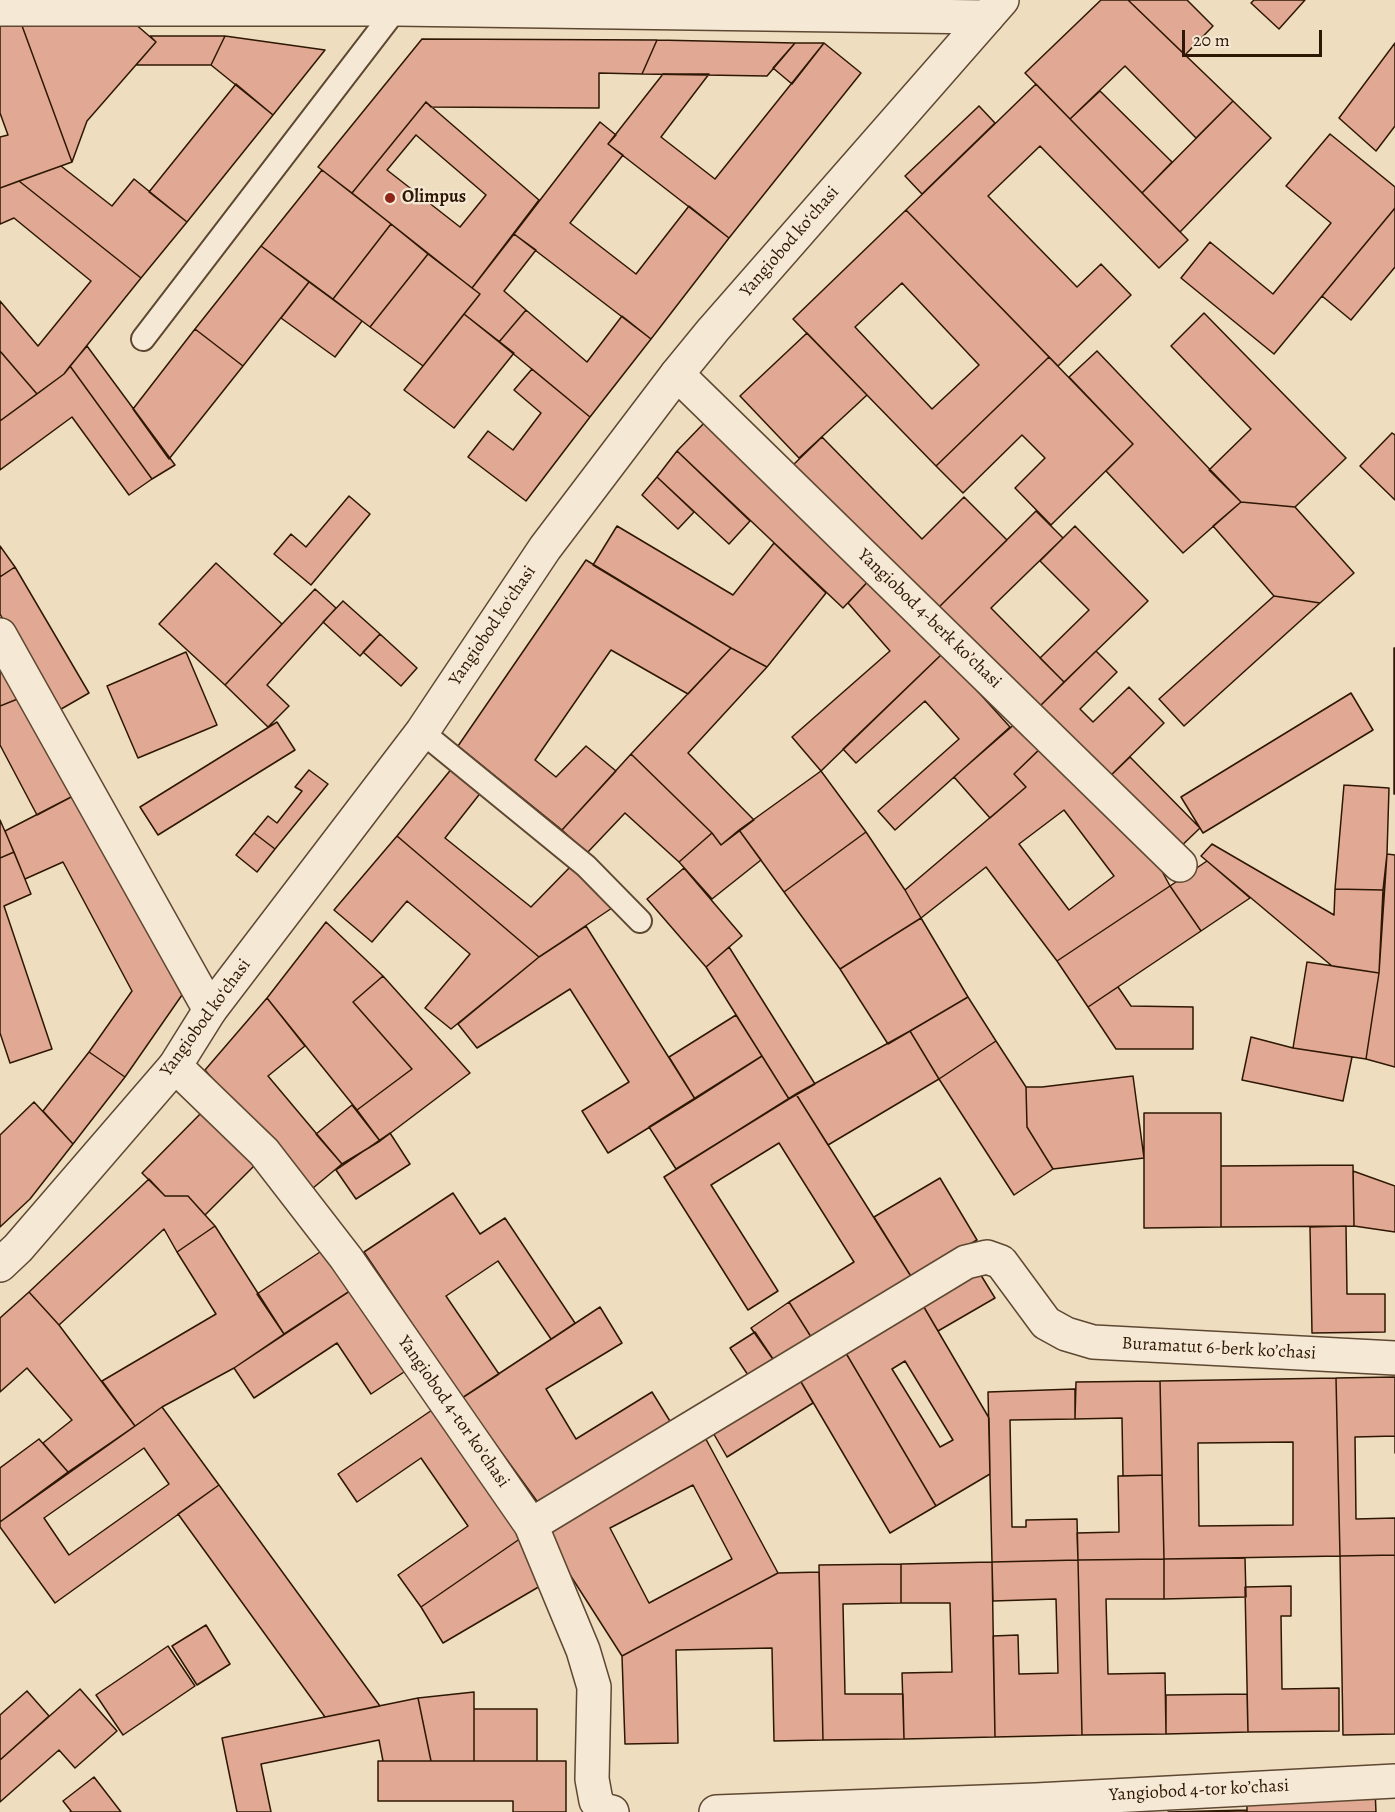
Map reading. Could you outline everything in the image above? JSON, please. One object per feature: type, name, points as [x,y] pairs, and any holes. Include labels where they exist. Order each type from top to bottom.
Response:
[{"type":"street","points":[[0,9],[995,9]]},
{"type":"street","name":"Yangiobod koʻchasi","points":[[0,1265],[18,1248],[175,1066],[210,1010],[422,732],[545,548],[677,374],[995,9]]},
{"type":"street","name":"Yangiobod 4-berk koʼchasi","points":[[677,374],[1180,865]]},
{"type":"street","points":[[0,635],[210,1010]]},
{"type":"street","name":"Yangiobod 4-tor koʼchasi","points":[[175,1066],[264,1152],[346,1258],[531,1524],[583,1650],[594,1687],[593,1786],[596,1801],[603,1810],[612,1812]]},
{"type":"street","name":"Buramatut 6-berk koʼchasi","points":[[531,1524],[966,1262],[987,1257],[1001,1262],[1046,1323],[1066,1334],[1093,1342],[1395,1358]]},
{"type":"street","name":"Yangiobod 4-tor koʼchasi","points":[[716,1812],[1036,1806],[1395,1781]]},
{"type":"lane","points":[[143,339],[396,9]]},
{"type":"lane","points":[[422,732],[586,866],[640,921]]},
{"type":"building","points":[[1101,0],[1128,0],[1233,101],[1196,138],[1125,66],[1070,119],[1025,73]]},
{"type":"building","points":[[1128,0],[1187,0],[1213,26],[1185,55]]},
{"type":"building","points":[[1254,0],[1305,0],[1279,29],[1251,3]]},
{"type":"building","points":[[133,22],[156,42],[87,121],[72,162],[21,23]]},
{"type":"building","points":[[21,23],[72,162],[0,188],[0,137],[8,135],[0,113],[0,25]]},
{"type":"building","points":[[150,36],[225,36],[211,65],[136,65],[156,42]]},
{"type":"building","points":[[225,36],[325,50],[273,115],[211,65]]},
{"type":"building","points":[[422,39],[657,40],[642,74],[599,73],[599,108],[431,107],[426,102],[352,193],[318,167]]},
{"type":"building","points":[[657,40],[795,43],[767,76],[642,74]]},
{"type":"building","points":[[795,43],[824,43],[792,84],[773,68]]},
{"type":"building","points":[[824,43],[861,73],[729,238],[608,144],[663,74],[709,74],[661,137],[715,179]]},
{"type":"building","points":[[1395,43],[1395,126],[1376,151],[1339,118]]},
{"type":"building","points":[[236,84],[273,115],[187,222],[149,192]]},
{"type":"building","points":[[1036,84],[1188,240],[1159,268],[1040,146],[988,196],[1077,287],[1101,264],[1131,295],[1058,366],[906,210]]},
{"type":"building","points":[[1100,91],[1172,162],[1142,193],[1070,119]]},
{"type":"building","points":[[1233,101],[1271,138],[1180,232],[1142,193]]},
{"type":"building","name":"Olimpus","points":[[426,102],[539,200],[472,288],[352,193]],"holes":[[[416,135],[486,195],[460,227],[387,170]]]},
{"type":"building","points":[[979,106],[995,123],[922,194],[905,176]]},
{"type":"building","points":[[600,122],[616,135],[608,144],[623,155],[570,223],[636,274],[689,206],[729,238],[651,339],[514,234]]},
{"type":"building","points":[[1330,134],[1395,187],[1395,208],[1274,354],[1181,278],[1210,242],[1273,294],[1331,223],[1286,186]]},
{"type":"building","points":[[61,166],[112,206],[134,179],[187,222],[141,278],[19,181]]},
{"type":"building","points":[[322,170],[391,224],[333,299],[261,246]]},
{"type":"building","points":[[19,181],[141,278],[64,374],[37,394],[0,351],[0,301],[38,346],[91,281],[14,218],[0,224],[0,188]]},
{"type":"building","points":[[1395,208],[1395,267],[1351,320],[1322,296]]},
{"type":"building","points":[[906,210],[1049,357],[936,466],[793,319]],"holes":[[[902,283],[979,365],[932,409],[855,327]]]},
{"type":"building","points":[[391,224],[428,254],[370,327],[333,299]]},
{"type":"building","points":[[514,234],[536,250],[504,291],[526,310],[499,342],[464,314],[480,294],[472,288]]},
{"type":"building","points":[[261,246],[309,282],[243,366],[195,329]]},
{"type":"building","points":[[428,254],[480,294],[423,366],[370,327]]},
{"type":"building","points":[[309,282],[362,321],[335,357],[281,318]]},
{"type":"building","points":[[526,310],[587,362],[622,316],[651,339],[590,417],[499,342]]},
{"type":"building","points":[[1204,313],[1346,458],[1295,507],[1241,502],[1209,470],[1251,429],[1171,346]]},
{"type":"building","points":[[464,314],[514,353],[454,428],[404,390]]},
{"type":"building","points":[[195,329],[243,366],[169,459],[133,409]]},
{"type":"building","points":[[807,333],[867,395],[799,458],[740,396]]},
{"type":"building","points":[[87,346],[175,465],[152,479],[70,366]]},
{"type":"building","points":[[0,351],[37,394],[0,421]]},
{"type":"building","points":[[1097,351],[1241,502],[1183,553],[1106,471],[1133,444],[1069,377]]},
{"type":"building","points":[[1049,357],[1133,444],[1051,525],[1015,488],[1045,458],[1022,435],[963,493],[936,466]]},
{"type":"building","points":[[70,366],[152,479],[129,495],[72,417],[0,470],[0,421],[64,374]]},
{"type":"building","points":[[532,369],[590,417],[526,501],[468,457],[488,431],[513,450],[541,413],[514,390]]},
{"type":"building","points":[[708,419],[874,575],[843,608],[677,451]]},
{"type":"building","points":[[1392,433],[1395,435],[1395,500],[1360,466]]},
{"type":"building","points":[[822,437],[922,539],[964,497],[1007,540],[935,611],[792,466]]},
{"type":"building","points":[[677,451],[750,521],[729,544],[657,477]]},
{"type":"building","points":[[657,477],[694,512],[678,529],[642,495]]},
{"type":"building","points":[[349,496],[370,514],[311,585],[274,554],[291,534],[306,547]]},
{"type":"building","points":[[1241,502],[1295,507],[1354,573],[1320,603],[1274,596],[1213,526]]},
{"type":"building","points":[[1036,511],[1063,538],[991,608],[1064,682],[1035,711],[935,611]]},
{"type":"building","points":[[617,526],[733,595],[774,543],[826,593],[767,667],[731,648],[593,565]]},
{"type":"building","points":[[1075,526],[1148,601],[1064,682],[1040,658],[1089,610],[1040,561]]},
{"type":"building","points":[[0,546],[15,567],[0,577]]},
{"type":"building","points":[[586,560],[731,648],[688,694],[611,650],[535,760],[556,777],[586,746],[616,771],[562,830],[458,746]]},
{"type":"building","points":[[216,563],[282,624],[225,685],[159,624]]},
{"type":"building","points":[[15,567],[89,693],[56,712],[0,614],[0,577]]},
{"type":"building","points":[[874,575],[943,653],[821,771],[792,737],[890,651],[848,603]]},
{"type":"building","points":[[315,589],[336,608],[267,685],[289,706],[268,727],[225,685]]},
{"type":"building","points":[[1274,596],[1320,603],[1184,726],[1159,699]]},
{"type":"building","points":[[343,601],[380,634],[360,656],[323,622]]},
{"type":"building","points":[[380,634],[417,668],[401,686],[363,652]]},
{"type":"building","points":[[731,648],[767,667],[688,753],[754,820],[721,845],[712,833],[631,754]]},
{"type":"building","points":[[1395,648],[1395,794],[1394,794]]},
{"type":"building","points":[[0,650],[25,696],[0,706]]},
{"type":"building","points":[[1096,651],[1117,672],[1080,709],[1093,722],[1129,687],[1164,723],[1104,782],[1035,711]]},
{"type":"building","points":[[186,652],[217,725],[138,758],[107,686]]},
{"type":"building","points":[[943,653],[1010,727],[895,830],[878,811],[959,739],[925,701],[856,763],[843,749]]},
{"type":"building","points":[[1351,693],[1373,730],[1203,833],[1181,797]]},
{"type":"building","points":[[25,696],[75,795],[37,815],[0,745],[0,706]]},
{"type":"building","points":[[277,722],[295,750],[158,835],[140,807]]},
{"type":"building","points":[[1017,722],[1041,748],[1014,774],[1026,787],[990,818],[954,777]]},
{"type":"building","points":[[1049,740],[1141,832],[1170,886],[1057,961],[986,867],[921,918],[905,890],[1026,787],[1014,774]],"holes":[[[1064,810],[1114,876],[1069,910],[1019,844]]]},
{"type":"building","points":[[631,754],[712,833],[679,862],[625,813],[587,853],[562,830]]},
{"type":"building","points":[[1130,757],[1200,828],[1174,853],[1104,782]]},
{"type":"building","points":[[453,767],[482,791],[445,838],[531,907],[573,864],[612,908],[539,957],[397,836]]},
{"type":"building","points":[[309,770],[328,784],[275,849],[254,833],[268,816],[277,823],[302,791],[295,787]]},
{"type":"building","points":[[821,771],[866,832],[784,892],[739,830]]},
{"type":"building","points":[[1344,785],[1389,788],[1387,854],[1383,890],[1335,889]]},
{"type":"building","points":[[75,795],[182,995],[125,1077],[89,1052],[132,991],[63,862],[25,879],[5,831]]},
{"type":"building","points":[[0,820],[14,852],[0,858]]},
{"type":"building","points":[[739,830],[761,860],[712,899],[679,862],[712,833],[721,845]]},
{"type":"building","points":[[866,832],[921,918],[840,969],[784,892]]},
{"type":"building","points":[[254,833],[275,849],[257,872],[236,855]]},
{"type":"building","points":[[397,836],[539,957],[451,1029],[425,1008],[470,954],[407,901],[372,942],[334,910]]},
{"type":"building","points":[[1212,844],[1334,915],[1335,889],[1383,890],[1379,973],[1332,966],[1201,856]]},
{"type":"building","points":[[14,852],[31,894],[4,906],[52,1049],[10,1063],[0,1033],[0,858]]},
{"type":"building","points":[[1387,854],[1395,855],[1395,1067],[1366,1059],[1379,973]]},
{"type":"building","points":[[1207,861],[1250,898],[1201,931],[1170,886]]},
{"type":"building","points":[[684,868],[742,936],[706,967],[647,899]]},
{"type":"building","points":[[1170,886],[1201,931],[1088,1007],[1057,961]]},
{"type":"building","points":[[921,918],[968,997],[888,1044],[840,969]]},
{"type":"building","points":[[326,922],[383,976],[353,1002],[412,1069],[357,1110],[267,998]]},
{"type":"building","points":[[586,926],[695,1099],[608,1153],[582,1111],[629,1082],[570,989],[477,1048],[458,1024],[539,957]]},
{"type":"building","points":[[729,947],[815,1084],[789,1099],[706,967]]},
{"type":"building","points":[[1307,962],[1379,973],[1366,1059],[1293,1048]]},
{"type":"building","points":[[383,976],[470,1073],[380,1141],[357,1110],[412,1069],[353,1002]]},
{"type":"building","points":[[1118,987],[1131,1006],[1193,1007],[1193,1049],[1116,1049],[1088,1007]]},
{"type":"building","points":[[968,997],[996,1041],[939,1079],[910,1031]]},
{"type":"building","points":[[267,998],[305,1046],[268,1076],[342,1164],[307,1193],[205,1070]]},
{"type":"building","points":[[736,1015],[762,1056],[695,1099],[669,1057]]},
{"type":"building","points":[[910,1031],[939,1079],[828,1145],[796,1094]]},
{"type":"building","points":[[1251,1037],[1293,1048],[1352,1057],[1343,1101],[1242,1080]]},
{"type":"building","points":[[996,1041],[1026,1087],[1027,1127],[1053,1169],[1014,1195],[939,1079]]},
{"type":"building","points":[[89,1052],[125,1077],[73,1144],[43,1111]]},
{"type":"building","points":[[762,1056],[789,1099],[676,1169],[649,1127]]},
{"type":"building","points":[[1133,1076],[1144,1158],[1053,1169],[1027,1127],[1026,1087]]},
{"type":"building","points":[[796,1094],[912,1278],[813,1340],[789,1302],[854,1262],[779,1143],[711,1185],[778,1291],[748,1310],[664,1177]]},
{"type":"building","points":[[34,1102],[73,1144],[30,1199],[0,1227],[0,1135]]},
{"type":"building","points":[[352,1105],[380,1141],[342,1164],[316,1134]]},
{"type":"building","points":[[207,1107],[260,1160],[205,1215],[188,1196],[165,1196],[142,1173]]},
{"type":"building","points":[[1144,1113],[1221,1113],[1221,1227],[1144,1228]]},
{"type":"building","points":[[390,1133],[410,1164],[356,1199],[336,1170]]},
{"type":"building","points":[[1353,1165],[1354,1226],[1221,1227],[1221,1166]]},
{"type":"building","points":[[1353,1171],[1395,1186],[1395,1232],[1354,1226]]},
{"type":"building","points":[[940,1178],[977,1240],[912,1278],[874,1217]]},
{"type":"building","points":[[149,1179],[165,1196],[188,1196],[215,1226],[177,1252],[164,1229],[59,1325],[29,1292]]},
{"type":"building","points":[[453,1193],[480,1234],[505,1218],[575,1323],[551,1339],[498,1261],[446,1296],[499,1374],[462,1398],[364,1252]]},
{"type":"building","points":[[215,1226],[284,1334],[234,1368],[162,1407],[135,1426],[102,1381],[216,1314],[177,1252]]},
{"type":"building","points":[[1346,1226],[1347,1294],[1385,1294],[1385,1332],[1312,1333],[1310,1227]]},
{"type":"building","points":[[329,1246],[356,1287],[284,1334],[257,1294]]},
{"type":"building","points":[[974,1264],[995,1298],[938,1331],[918,1297]]},
{"type":"building","points":[[356,1287],[410,1368],[371,1394],[337,1343],[254,1398],[234,1368]]},
{"type":"building","points":[[29,1292],[59,1325],[135,1426],[68,1472],[43,1443],[72,1420],[27,1368],[0,1392],[0,1318]]},
{"type":"building","points":[[918,1297],[989,1418],[990,1474],[936,1506],[840,1343]],"holes":[[[905,1361],[953,1440],[940,1447],[892,1369]]]},
{"type":"building","points":[[789,1302],[813,1340],[777,1365],[751,1328]]},
{"type":"building","points":[[600,1307],[622,1343],[546,1389],[576,1439],[652,1392],[673,1426],[539,1504],[462,1398]]},
{"type":"building","points":[[755,1332],[777,1365],[752,1381],[730,1348]]},
{"type":"building","points":[[840,1343],[936,1506],[890,1533],[794,1370]]},
{"type":"building","points":[[794,1370],[813,1403],[727,1457],[708,1424]]},
{"type":"building","points":[[1395,1377],[1395,1436],[1355,1437],[1356,1519],[1395,1518],[1395,1555],[1340,1556],[1336,1378]]},
{"type":"building","points":[[1336,1378],[1340,1556],[1164,1559],[1160,1381]],"holes":[[[1293,1442],[1293,1525],[1199,1526],[1198,1443]]]},
{"type":"building","points":[[1160,1381],[1162,1475],[1123,1476],[1122,1418],[1075,1419],[1076,1382]]},
{"type":"building","points":[[1075,1389],[1075,1419],[1010,1420],[1012,1527],[1026,1527],[1026,1520],[1077,1519],[1078,1560],[992,1562],[988,1392]]},
{"type":"building","points":[[162,1407],[219,1485],[55,1603],[0,1527],[0,1522]],"holes":[[[144,1448],[169,1484],[69,1555],[44,1518]]]},
{"type":"building","points":[[435,1408],[524,1536],[421,1607],[398,1575],[468,1526],[421,1458],[357,1502],[338,1474]]},
{"type":"building","points":[[701,1430],[778,1573],[622,1656],[542,1531]],"holes":[[[693,1485],[732,1559],[649,1603],[610,1528]]]},
{"type":"building","points":[[39,1439],[68,1472],[0,1522],[0,1468]]},
{"type":"building","points":[[1162,1475],[1164,1559],[1078,1560],[1077,1533],[1119,1532],[1118,1476]]},
{"type":"building","points":[[219,1485],[380,1706],[325,1717],[178,1514]]},
{"type":"building","points":[[524,1536],[547,1582],[443,1643],[421,1607]]},
{"type":"building","points":[[1395,1555],[1395,1734],[1343,1735],[1340,1556]]},
{"type":"building","points":[[1245,1558],[1246,1597],[1164,1599],[1164,1559]]},
{"type":"building","points":[[1164,1559],[1164,1599],[1106,1599],[1108,1674],[1165,1673],[1166,1734],[1082,1735],[1078,1560]]},
{"type":"building","points":[[1078,1560],[1082,1735],[995,1737],[993,1636],[1018,1635],[1019,1674],[1058,1673],[1056,1599],[993,1601],[992,1562]]},
{"type":"building","points":[[992,1562],[995,1737],[904,1739],[902,1673],[952,1672],[950,1603],[901,1603],[901,1564]]},
{"type":"building","points":[[901,1564],[901,1603],[843,1604],[845,1694],[903,1694],[904,1739],[823,1740],[819,1565]]},
{"type":"building","points":[[819,1572],[823,1740],[774,1741],[772,1648],[676,1650],[678,1743],[625,1744],[622,1656],[778,1573]]},
{"type":"building","points":[[1291,1586],[1291,1616],[1281,1616],[1282,1689],[1339,1688],[1339,1731],[1248,1732],[1245,1587]]},
{"type":"building","points":[[206,1625],[230,1664],[197,1685],[172,1646]]},
{"type":"building","points":[[168,1646],[195,1686],[123,1735],[96,1695]]},
{"type":"building","points":[[80,1689],[117,1731],[75,1768],[59,1750],[0,1802],[0,1760]]},
{"type":"building","points":[[27,1691],[49,1716],[0,1760],[0,1715]]},
{"type":"building","points":[[474,1692],[474,1761],[431,1761],[418,1698]]},
{"type":"building","points":[[1247,1694],[1248,1732],[1166,1734],[1166,1695]]},
{"type":"building","points":[[418,1698],[431,1761],[383,1761],[379,1740],[261,1764],[271,1812],[237,1812],[222,1738]]},
{"type":"building","points":[[474,1709],[537,1709],[537,1761],[474,1761]]},
{"type":"building","points":[[378,1761],[566,1761],[566,1812],[513,1812],[513,1801],[378,1801]]},
{"type":"building","points":[[94,1777],[121,1812],[70,1812],[63,1801]]},
{"type":"building","points":[[1375,1789],[1376,1812],[1247,1812],[1247,1793]]},
{"type":"building","points":[[1247,1810],[1247,1812],[1168,1812]]},
{"type":"place","name":"Olimpus","points":[[390,198]]}]
